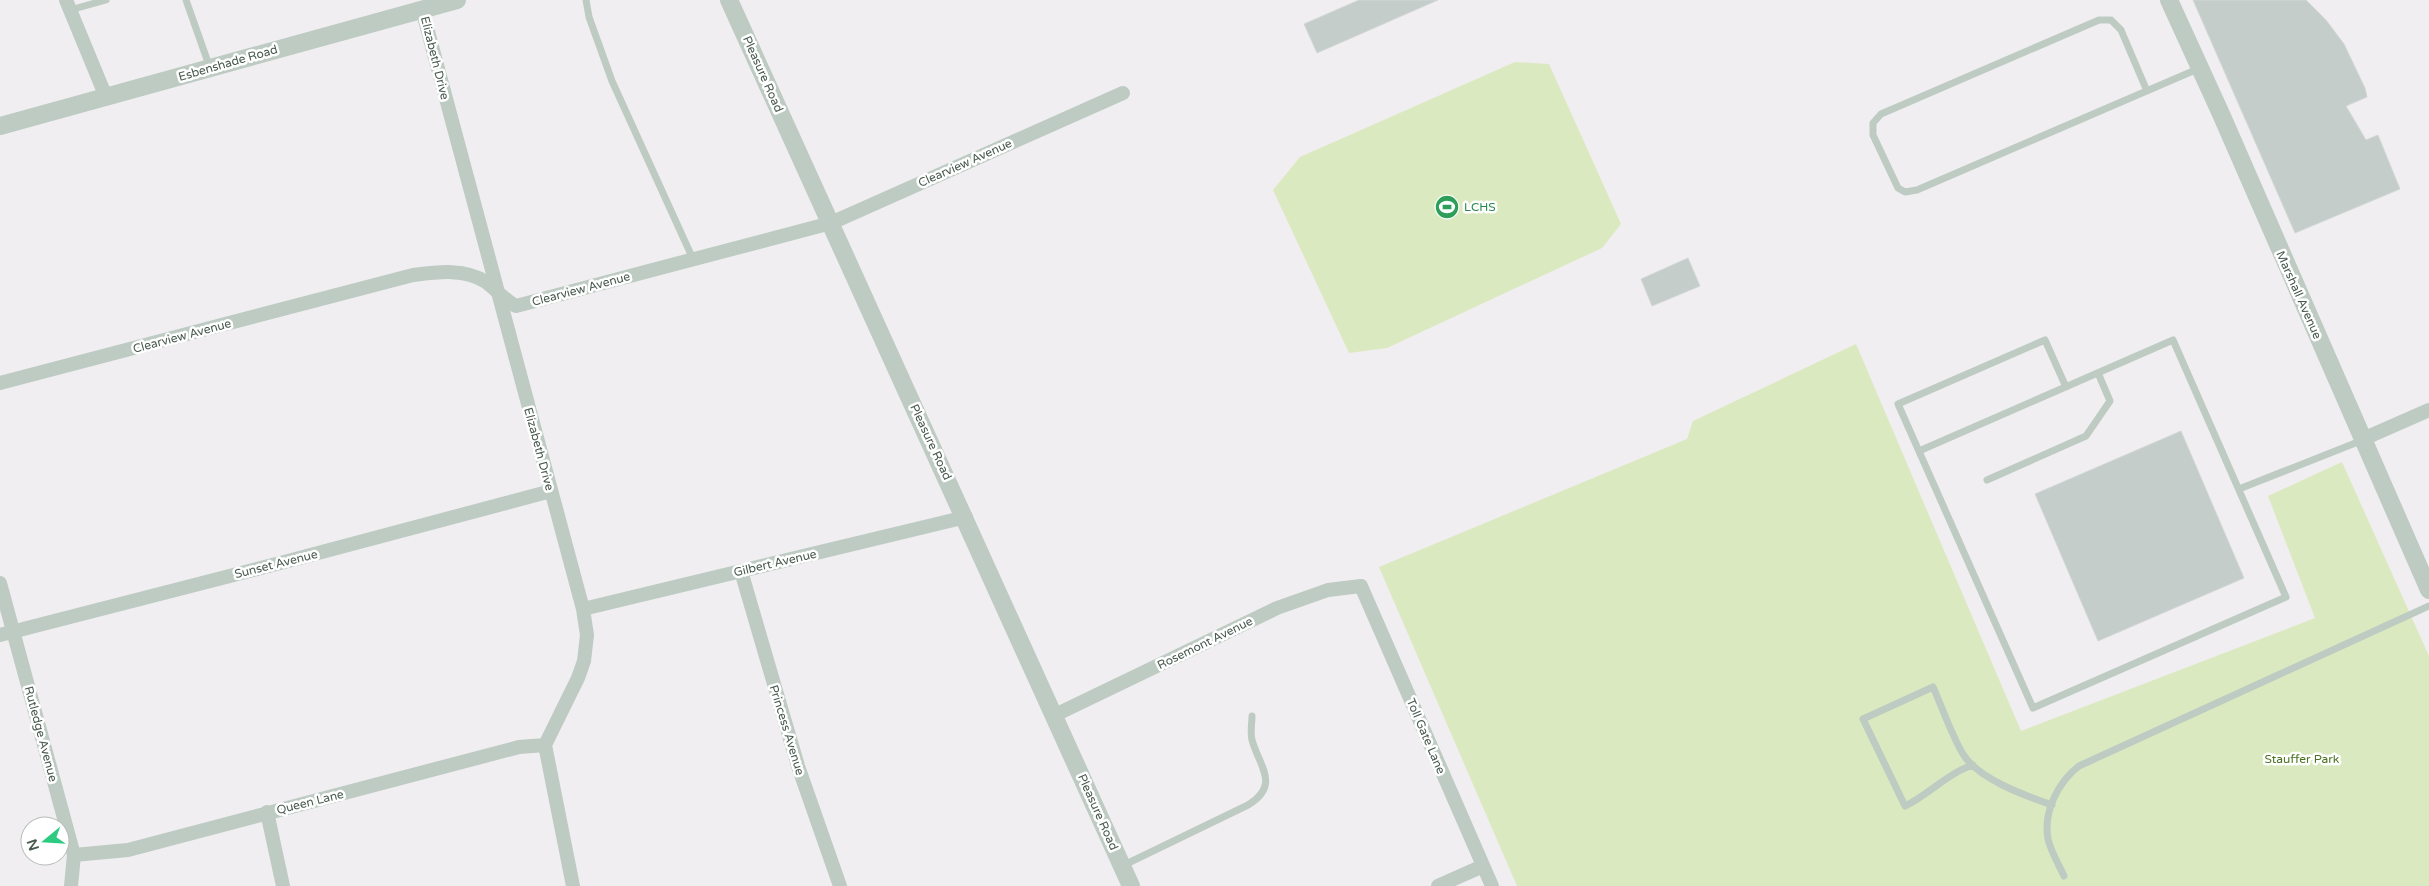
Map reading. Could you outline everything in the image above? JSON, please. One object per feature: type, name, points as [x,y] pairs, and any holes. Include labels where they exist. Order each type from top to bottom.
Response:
[{"type":"street","name":"Esbenshade Road","points":[[0,126],[457,0]]},
{"type":"street","name":"Pleasure Road","points":[[729,0],[966,518],[1131,886]]},
{"type":"street","name":"Marshall Avenue","points":[[2169,0],[2429,590]]},
{"type":"street","points":[[68,5],[106,98]]},
{"type":"street","name":"Elizabeth Drive","points":[[422,9],[583,609],[587,635],[584,661],[578,678],[545,745]]},
{"type":"street","name":"Clearview Avenue","points":[[0,384],[413,275],[455,272],[468,275],[485,281],[516,306],[831,223],[1123,93]]},
{"type":"street","points":[[2363,439],[2429,410]]},
{"type":"street","name":"Sunset Avenue","points":[[7,633],[550,491]]},
{"type":"street","name":"Gilbert Avenue","points":[[583,609],[966,518]]},
{"type":"street","name":"Princess Avenue","points":[[741,571],[795,757],[840,886]]},
{"type":"street","name":"Rutledge Avenue","points":[[0,583],[7,633],[74,855],[71,886]]},
{"type":"street","name":"Rosemont Avenue","points":[[1055,715],[1277,608],[1328,590],[1361,586]]},
{"type":"street","name":"Toll Gate Lane","points":[[1361,586],[1492,886]]},
{"type":"street","points":[[545,745],[573,886]]},
{"type":"street","name":"Queen Lane","points":[[74,855],[128,850],[519,747],[545,745]]},
{"type":"street","points":[[268,812],[283,886]]},
{"type":"street","points":[[1438,886],[1483,866]]},
{"type":"lane","points":[[68,5],[106,0]]},
{"type":"lane","points":[[186,0],[210,69]]},
{"type":"lane","points":[[586,0],[589,17],[612,82],[693,259]]},
{"type":"lane","points":[[2147,91],[2121,30],[2110,20],[2099,20],[1881,114],[1873,123],[1873,135],[1898,188],[1905,192],[1917,190],[2147,91],[2200,68]]},
{"type":"lane","points":[[1920,451],[2098,373],[2173,340],[2286,597],[2032,708],[1898,404],[2046,340],[2066,387]]},
{"type":"lane","points":[[1987,480],[2086,436],[2110,401],[2098,373]]},
{"type":"lane","points":[[2239,489],[2363,439]]},
{"type":"lane","points":[[2064,876],[2048,839],[2052,805],[2055,794],[2065,777],[2079,766],[2429,606]]},
{"type":"lane","points":[[1973,765],[1962,769],[1923,797],[1905,806],[1864,719],[1933,687],[1963,755],[1973,765],[2012,792],[2052,805]]},
{"type":"lane","points":[[1122,866],[1248,805],[1262,795],[1266,787],[1266,772],[1251,738],[1252,716]]},
{"type":"green space","name":"LCHS","points":[[1515,62],[1549,64],[1621,224],[1602,248],[1387,348],[1349,353],[1273,190],[1300,157]]},
{"type":"green space","name":"Stauffer Park","points":[[1856,344],[2021,731],[2315,618],[2268,496],[2342,462],[2429,656],[2429,886],[1517,886],[1379,567],[1687,439],[1693,421]]},
{"type":"building","points":[[1359,0],[1438,0],[1317,53],[1304,24]]},
{"type":"building","points":[[2193,0],[2306,0],[2326,20],[2344,44],[2365,88],[2367,97],[2346,106],[2366,140],[2378,135],[2400,189],[2295,233]]},
{"type":"building","points":[[1688,258],[1700,286],[1652,306],[1641,279]]},
{"type":"building","points":[[2181,431],[2244,578],[2098,641],[2035,494]]},
{"type":"place","name":"LCHS","points":[[1447,207]]}]
